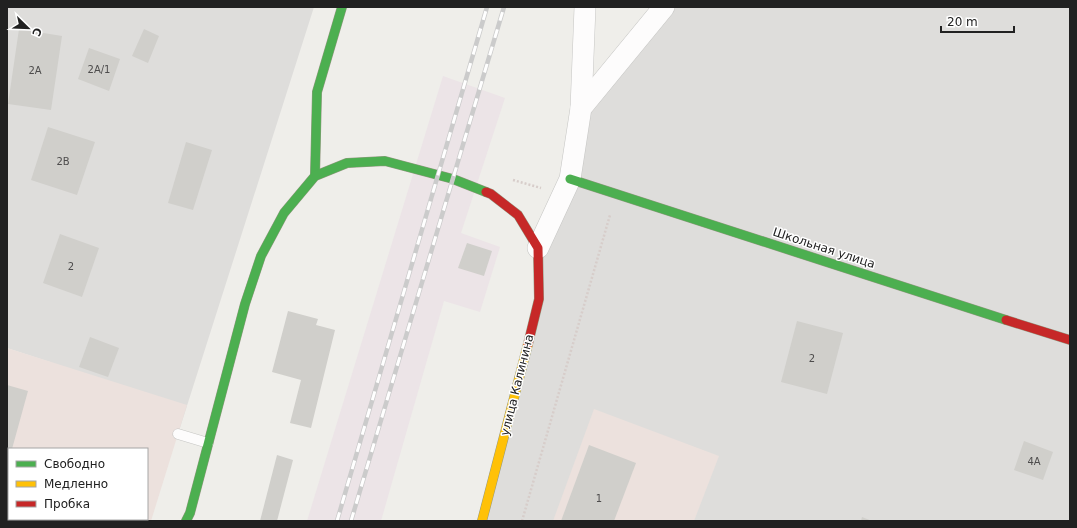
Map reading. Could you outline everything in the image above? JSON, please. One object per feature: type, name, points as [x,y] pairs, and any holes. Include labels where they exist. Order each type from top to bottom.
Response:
[{"type":"main road","points":[[315,176],[317,92],[342,7]]},
{"type":"main road","points":[[186,521],[190,513],[245,304],[261,256],[284,212],[315,176],[347,163],[385,161],[453,179],[491,194],[518,215],[538,248]]},
{"type":"main road","name":"Школьная улица","points":[[570,179],[1070,340]]},
{"type":"main road","name":"улица Калинина","points":[[482,521],[539,299],[538,248]]},
{"type":"street","points":[[538,248],[570,179],[581,108],[584,7]]},
{"type":"street","points":[[581,108],[664,7]]},
{"type":"lane","points":[[178,434],[208,443]]},
{"type":"path","points":[[522,521],[616,194]]},
{"type":"shaded area","points":[[7,7],[314,7],[178,434],[148,449],[146,448],[50,362],[7,348]]},
{"type":"shaded area","points":[[664,7],[1070,7],[1070,521],[482,521],[539,299],[538,248],[581,108]]},
{"type":"shaded area","points":[[443,76],[505,98],[461,233],[500,247],[480,312],[444,301],[381,521],[307,521]]},
{"type":"shaded area","points":[[7,348],[187,405],[151,521],[80,520],[148,520],[148,448],[8,448],[7,498]]},
{"type":"shaded area","points":[[594,409],[719,456],[694,521],[553,521]]},
{"type":"building","points":[[19,29],[62,36],[51,110],[8,104]]},
{"type":"building","points":[[144,29],[159,36],[148,63],[132,56]]},
{"type":"building","points":[[89,48],[120,59],[109,91],[78,79]]},
{"type":"building","points":[[48,127],[95,142],[77,195],[31,180]]},
{"type":"building","points":[[186,142],[212,150],[193,210],[168,203]]},
{"type":"building","points":[[60,234],[99,248],[82,297],[43,283]]},
{"type":"building","points":[[467,243],[492,251],[484,276],[458,268]]},
{"type":"building","points":[[288,311],[318,319],[316,325],[335,330],[311,428],[290,423],[301,380],[272,372]]},
{"type":"building","points":[[797,321],[843,333],[827,394],[781,382]]},
{"type":"building","points":[[90,337],[119,348],[108,377],[79,367]]},
{"type":"building","points":[[7,385],[28,391],[12,448],[8,448],[7,463]]},
{"type":"building","points":[[1024,441],[1053,452],[1043,480],[1014,470]]},
{"type":"building","points":[[589,445],[636,463],[614,521],[561,521]]},
{"type":"building","points":[[277,455],[293,460],[277,521],[260,521]]},
{"type":"building","points":[[862,517],[872,521],[861,521]]},
{"type":"railway","points":[[337,521],[487,7]]},
{"type":"railway","points":[[351,521],[504,7]]},
{"type":"traffic: fast","points":[[315,176],[317,92],[342,7]]},
{"type":"traffic: fast","points":[[186,521],[190,513],[245,304],[261,256],[284,213],[315,176],[347,163],[385,161],[453,179],[486,192]]},
{"type":"traffic: fast","points":[[570,179],[1006,320]]},
{"type":"traffic: slow","points":[[482,521],[528,344]]},
{"type":"traffic: jam","points":[[486,192],[491,194],[518,215],[538,248],[539,299],[528,344]]},
{"type":"traffic: jam","points":[[1006,320],[1070,340]]}]
